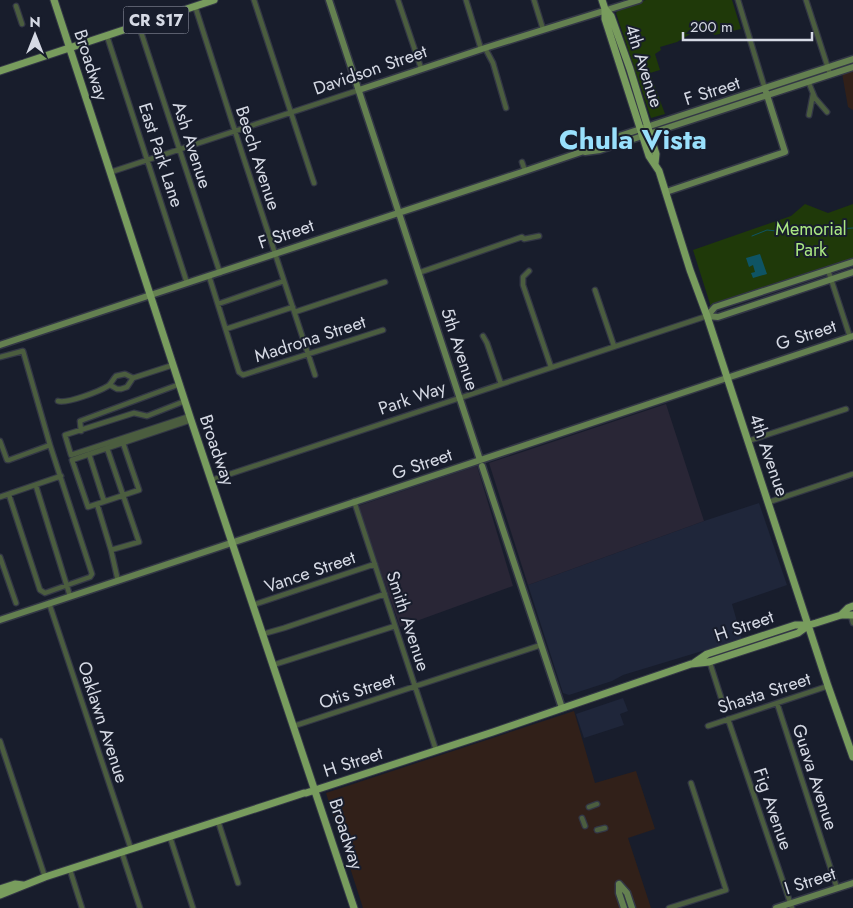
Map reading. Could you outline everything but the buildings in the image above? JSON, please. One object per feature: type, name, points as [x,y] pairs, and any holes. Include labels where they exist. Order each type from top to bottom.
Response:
[{"type":"main road","name":"Broadway","points":[[54,0],[190,418],[354,908]]},
{"type":"main road","name":"CR S17","points":[[0,71],[214,0]]},
{"type":"main road","name":"4th Avenue","points":[[602,0],[605,9],[611,16],[630,69],[645,132],[656,154],[655,164],[666,192],[666,198],[853,757]]},
{"type":"main road","name":"H Street","points":[[841,615],[853,606]]},
{"type":"main road","name":"H Street","points":[[0,889],[15,884],[23,885],[45,878],[436,750],[691,664],[795,625],[809,625],[841,615],[852,615]]},
{"type":"main road","name":"H Street","points":[[0,896],[18,890],[23,885]]},
{"type":"street","points":[[254,0],[314,184]]},
{"type":"street","name":"5th Avenue","points":[[330,0],[562,708]]},
{"type":"street","points":[[398,0],[421,68]]},
{"type":"street","points":[[466,0],[483,48],[493,63],[506,108]]},
{"type":"street","points":[[534,0],[543,29]]},
{"type":"street","name":"Davidson Street","points":[[111,172],[421,68],[605,9],[615,8],[639,0]]},
{"type":"street","points":[[666,192],[785,152],[738,0]]},
{"type":"street","points":[[806,0],[829,71]]},
{"type":"street","points":[[16,6],[22,24]]},
{"type":"street","name":"Beech Avenue","points":[[195,6],[234,131],[316,375]]},
{"type":"street","name":"Ash Avenue","points":[[139,26],[220,272]]},
{"type":"street","name":"East Park Lane","points":[[107,36],[187,283]]},
{"type":"street","name":"F Street","points":[[766,92],[808,81],[853,60]]},
{"type":"street","name":"F Street","points":[[0,345],[525,171],[581,152],[595,144],[645,132],[829,71],[853,67]]},
{"type":"street","points":[[808,81],[813,93],[827,112]]},
{"type":"street","points":[[809,115],[813,93]]},
{"type":"street","points":[[522,162],[525,171]]},
{"type":"street","points":[[418,273],[522,237],[524,239],[539,236]]},
{"type":"street","name":"Park Way","points":[[707,316],[715,307],[853,262]]},
{"type":"street","points":[[828,270],[852,336]]},
{"type":"street","points":[[529,271],[523,277],[523,285],[552,367]]},
{"type":"street","name":"Park Way","points":[[212,480],[614,346],[707,316],[718,318],[853,272]]},
{"type":"street","points":[[209,276],[226,329],[385,282]]},
{"type":"street","points":[[218,304],[284,281]]},
{"type":"street","points":[[595,290],[614,346]]},
{"type":"street","points":[[767,291],[770,300]]},
{"type":"street","name":"Madrona Street","points":[[226,329],[239,372],[242,375],[383,330]]},
{"type":"street","points":[[483,336],[502,384]]},
{"type":"street","name":"G Street","points":[[0,620],[354,501],[481,463],[852,336]]},
{"type":"street","points":[[0,357],[23,350],[50,445],[92,574],[90,577],[45,592],[40,590],[9,494]]},
{"type":"street","points":[[110,385],[121,389],[127,387],[133,378],[174,364]]},
{"type":"street","points":[[58,401],[70,401],[110,385],[116,376],[125,374],[133,378]]},
{"type":"street","points":[[81,431],[80,421],[180,384]]},
{"type":"street","points":[[185,401],[147,416],[134,412],[65,435],[71,455],[190,418]]},
{"type":"street","points":[[748,441],[846,409]]},
{"type":"street","points":[[123,443],[139,490],[88,507],[72,460],[190,418]]},
{"type":"street","points":[[0,440],[7,460],[50,445]]},
{"type":"street","points":[[107,448],[139,542],[111,550]]},
{"type":"street","points":[[89,454],[104,501]]},
{"type":"street","points":[[769,502],[853,474]]},
{"type":"street","points":[[0,498],[61,476]]},
{"type":"street","points":[[36,486],[70,596]]},
{"type":"street","name":"Smith Avenue","points":[[354,501],[436,750]]},
{"type":"street","points":[[97,504],[118,581]]},
{"type":"street","points":[[0,557],[16,603]]},
{"type":"street","name":"Vance Street","points":[[253,605],[375,564]]},
{"type":"street","points":[[263,634],[385,594]]},
{"type":"street","name":"Oaklawn Avenue","points":[[49,603],[131,849]]},
{"type":"street","points":[[852,615],[853,624]]},
{"type":"street","points":[[274,665],[395,626]]},
{"type":"street","name":"Otis Street","points":[[294,726],[541,644]]},
{"type":"street","points":[[708,658],[725,710]]},
{"type":"street","name":"Shasta Street","points":[[708,726],[828,686]]},
{"type":"street","name":"Guava Avenue","points":[[777,703],[837,888]]},
{"type":"street","name":"Fig Avenue","points":[[728,719],[791,906]]},
{"type":"street","points":[[0,741],[45,878]]},
{"type":"street","points":[[669,908],[726,890],[691,783]]},
{"type":"street","points":[[589,807],[597,804]]},
{"type":"street","points":[[582,818],[585,826]]},
{"type":"street","points":[[218,821],[238,883]]},
{"type":"street","points":[[597,830],[605,828]]},
{"type":"street","points":[[170,837],[193,908]]},
{"type":"street","points":[[122,853],[140,908]]},
{"type":"street","points":[[70,870],[82,908]]},
{"type":"street","name":"I Street","points":[[776,908],[791,906],[853,883]]},
{"type":"street","points":[[624,908],[619,892],[619,884],[627,893],[632,908]]},
{"type":"shaded area","points":[[853,70],[853,110],[848,107],[842,73]]},
{"type":"shaded area","points":[[760,254],[767,274],[753,278],[751,273],[755,272],[753,265],[749,267],[746,258]]},
{"type":"shaded area","points":[[666,404],[704,521],[528,585],[489,463]]},
{"type":"shaded area","points":[[477,466],[513,586],[400,627],[358,506]]},
{"type":"shaded area","points":[[759,503],[787,585],[732,604],[742,639],[623,675],[612,681],[569,695],[563,693],[528,585]]},
{"type":"shaded area","points":[[623,698],[628,711],[620,714],[624,725],[584,738],[576,714]]},
{"type":"shaded area","points":[[574,711],[595,783],[636,771],[655,829],[628,838],[651,908],[363,908],[326,793]]},
{"type":"green space","points":[[646,0],[732,0],[741,29],[715,35],[703,29],[697,30],[677,42],[660,47],[661,50],[655,54],[660,70],[650,73],[665,114],[651,118],[616,13],[620,8]]},
{"type":"green space","name":"Memorial Park","points":[[805,204],[828,213],[853,204],[853,259],[711,307],[693,250],[791,216]]},
{"type":"waterway","points":[[752,236],[767,230],[787,232],[853,228]]},
{"type":"district","name":"Chula Vista","points":[[633,139]]}]
